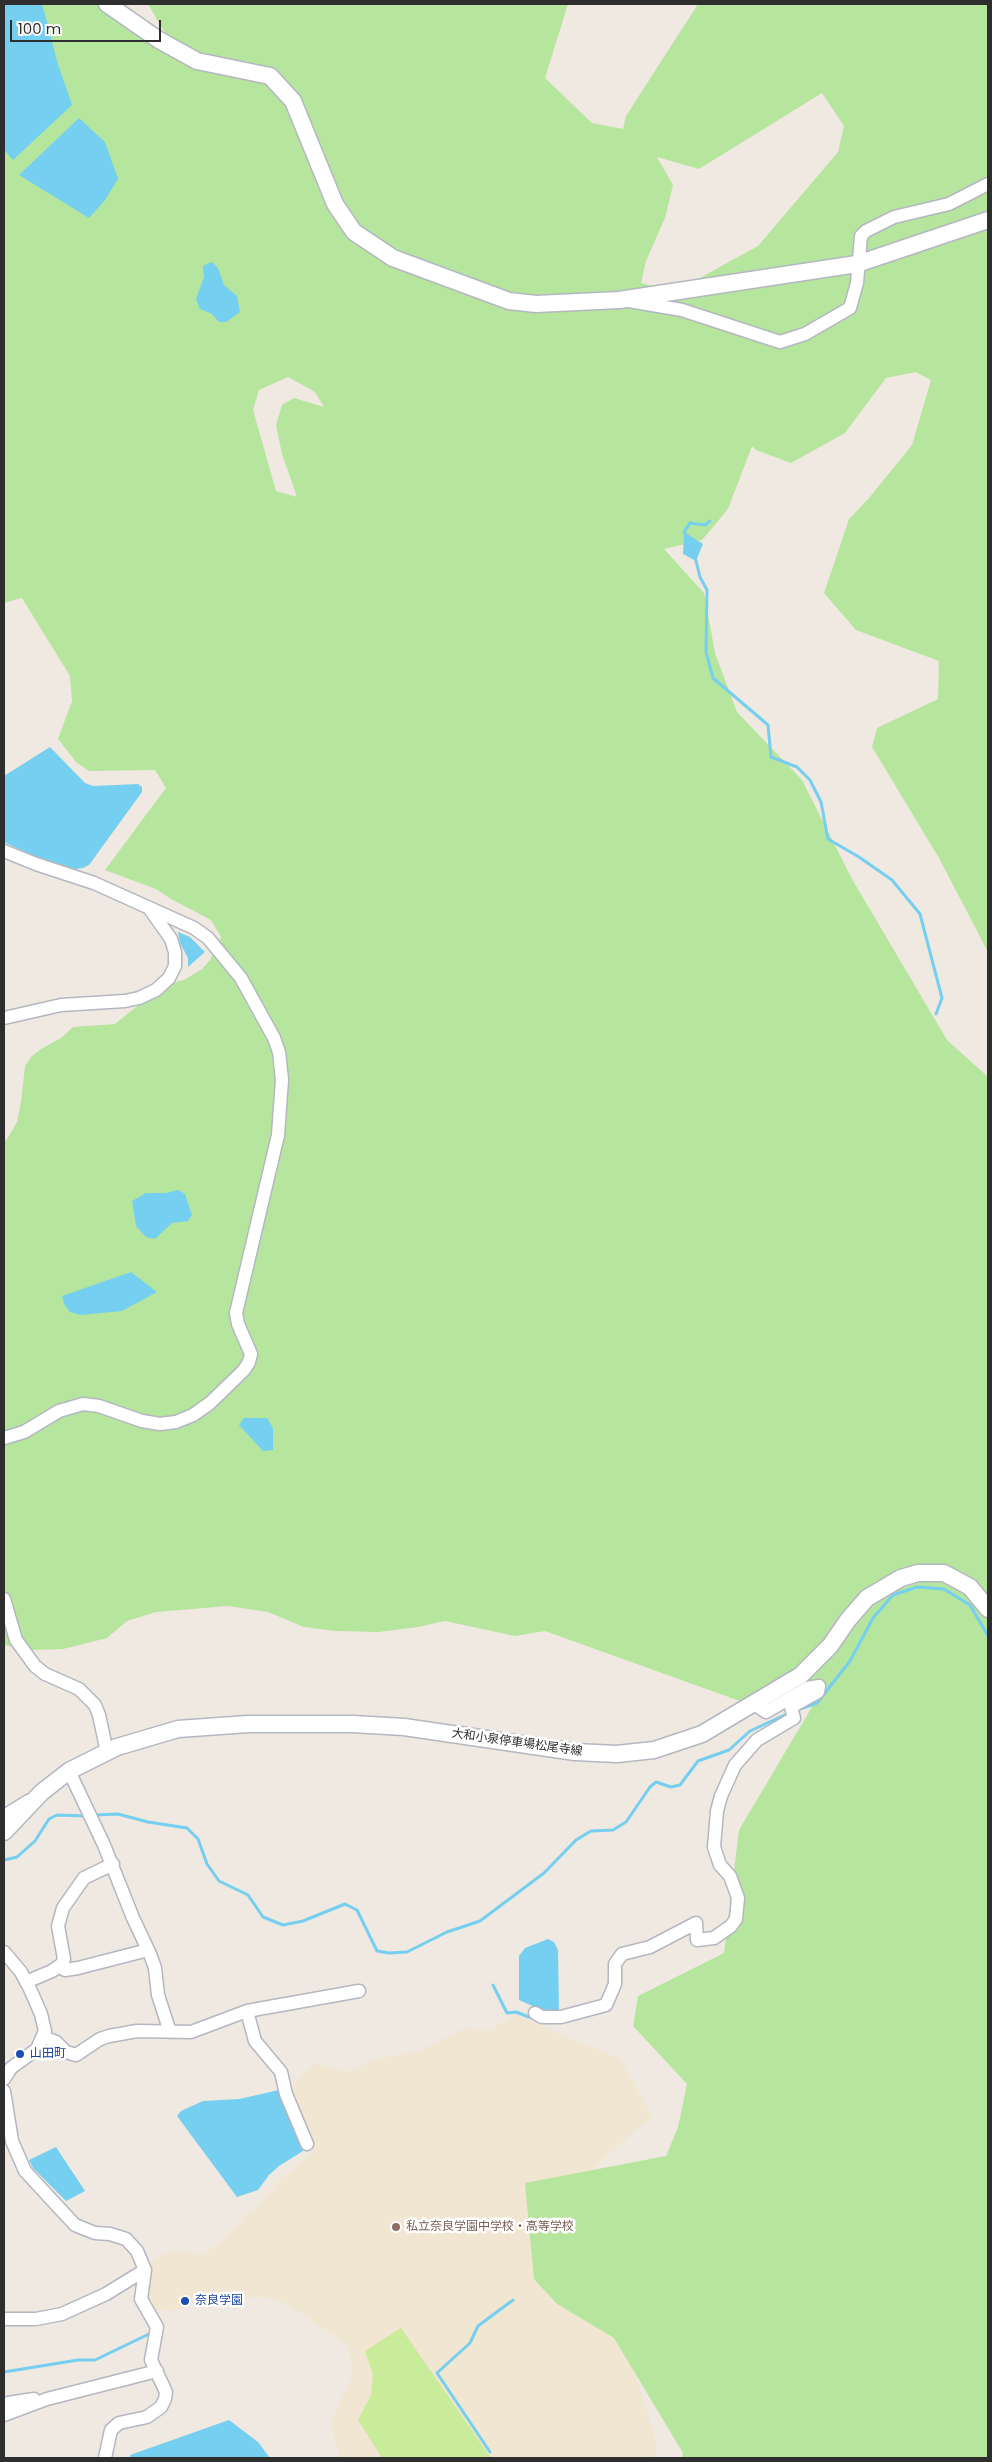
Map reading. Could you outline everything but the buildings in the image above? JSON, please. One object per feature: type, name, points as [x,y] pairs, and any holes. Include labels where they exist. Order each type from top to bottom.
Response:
[{"type":"main road","points":[[107,4],[159,40],[197,61],[270,76],[294,101],[340,211],[354,232],[393,258],[509,301],[536,304],[619,300],[857,264],[988,220]]},
{"type":"main road","name":"大和小泉停車場松尾寺線","points":[[4,1832],[42,1792],[69,1771],[107,1752],[149,1736],[178,1729],[248,1724],[353,1724],[404,1727],[575,1752],[636,1753],[688,1740],[723,1723],[801,1675],[817,1662],[867,1598],[901,1578],[918,1573],[944,1573],[970,1587],[988,1609]]},
{"type":"street","points":[[619,300],[682,310],[780,342],[804,334],[850,308],[857,283],[857,264],[861,236],[866,231],[894,218],[949,204],[988,184]]},
{"type":"street","points":[[4,851],[36,864],[94,883],[194,928],[219,948],[254,1000],[274,1038],[279,1052],[282,1080],[278,1135],[236,1313],[238,1324],[250,1354],[249,1362],[210,1403],[193,1415],[176,1422],[160,1424],[99,1406],[83,1404],[59,1411],[24,1432],[4,1438]]},
{"type":"street","points":[[4,1018],[61,1005],[125,1001],[139,998],[156,990],[169,978],[175,966],[175,952],[170,939],[149,908]]},
{"type":"street","points":[[4,1599],[16,1640],[35,1666],[46,1674],[79,1689],[94,1706],[99,1715],[107,1752]]},
{"type":"street","points":[[535,2013],[542,2017],[561,2017],[606,2005],[615,1984],[616,1964],[622,1954],[650,1947],[696,1922],[697,1940],[714,1938],[732,1926],[736,1919],[738,1898],[730,1876],[720,1865],[714,1847],[717,1811],[721,1796],[735,1765],[757,1740],[818,1692],[819,1686],[808,1688],[766,1712],[754,1704]]},
{"type":"street","points":[[69,1771],[112,1864],[155,1968],[158,1995],[170,2032]]},
{"type":"street","points":[[4,1816],[42,1792]]},
{"type":"street","points":[[26,1982],[59,1967],[64,1959],[58,1926],[63,1908],[84,1878],[112,1864]]},
{"type":"street","points":[[59,1967],[65,1970],[78,1968],[148,1950]]},
{"type":"street","points":[[4,1952],[26,1982],[42,2014],[45,2031],[44,2037],[37,2049],[4,2076]]},
{"type":"street","points":[[44,2037],[56,2042],[66,2052],[76,2056],[100,2039],[109,2036],[138,2032],[191,2032],[247,2011],[359,1991]]},
{"type":"street","points":[[247,2011],[255,2041],[279,2068],[286,2094],[307,2144]]},
{"type":"street","points":[[4,2091],[12,2141],[25,2171],[75,2225],[95,2233],[110,2234],[126,2239],[138,2251],[145,2270],[142,2299],[157,2327],[151,2360],[166,2392],[161,2407],[148,2417],[119,2422],[111,2430],[105,2458]]},
{"type":"street","points":[[4,2319],[36,2319],[62,2314],[106,2294],[145,2270]]},
{"type":"street","points":[[6,2408],[4,2416],[47,2399],[157,2371]]},
{"type":"shaded area","name":"私立奈良学園中学校・高等学校","points":[[515,2014],[620,2058],[652,2116],[546,2210],[619,2319],[658,2449],[653,2458],[340,2458],[331,2427],[335,2412],[353,2374],[348,2345],[285,2303],[266,2297],[199,2298],[185,2307],[173,2311],[153,2310],[148,2301],[147,2263],[165,2253],[181,2250],[202,2256],[221,2241],[248,2213],[258,2207],[280,2180],[310,2155],[313,2147],[289,2089],[314,2063],[349,2072],[376,2059],[420,2051],[464,2028],[489,2031]]},
{"type":"green space","points":[[4,4],[122,4],[165,33],[148,4],[568,4],[545,78],[592,123],[623,129],[626,116],[698,4],[988,4],[988,952],[939,858],[872,747],[877,728],[938,699],[939,661],[856,630],[824,593],[849,519],[869,498],[912,445],[931,380],[916,372],[886,378],[845,433],[791,463],[756,450],[752,446],[728,509],[702,540],[664,549],[704,593],[715,653],[737,712],[802,780],[852,879],[947,1040],[988,1077],[988,2458],[682,2458],[683,2453],[614,2338],[557,2304],[534,2279],[525,2183],[666,2156],[678,2127],[687,2084],[633,2026],[638,1996],[724,1953],[739,1830],[812,1707],[737,1700],[545,1631],[515,1636],[445,1621],[418,1627],[378,1632],[335,1631],[304,1627],[268,1612],[228,1606],[156,1612],[127,1621],[107,1638],[63,1649],[31,1650],[4,1645],[4,1137],[6,1141],[17,1122],[25,1066],[31,1057],[61,1038],[73,1027],[115,1024],[141,1003],[158,997],[167,984],[184,980],[202,969],[210,960],[221,937],[211,920],[156,889],[105,870],[166,788],[155,770],[89,771],[76,762],[58,739],[72,701],[70,676],[22,598],[4,603]],"holes":[[[822,93],[844,126],[838,152],[758,246],[674,292],[641,283],[646,261],[665,218],[673,185],[657,157],[699,169]],[[288,377],[315,392],[324,407],[294,398],[282,405],[276,425],[282,454],[297,497],[276,491],[253,410],[259,390]]]},
{"type":"green space","points":[[401,2328],[491,2458],[382,2458],[358,2420],[371,2395],[373,2375],[365,2351]]},
{"type":"water","points":[[4,4],[41,4],[72,105],[13,160],[4,150]]},
{"type":"water","points":[[79,118],[105,142],[118,179],[105,200],[89,218],[19,175]]},
{"type":"water","points":[[212,262],[218,268],[224,285],[237,296],[240,312],[226,322],[219,322],[212,314],[200,309],[196,299],[204,277],[203,266]]},
{"type":"water","points":[[684,532],[703,544],[696,561],[683,554]]},
{"type":"water","points":[[50,747],[85,783],[93,786],[138,784],[142,787],[142,792],[89,865],[83,868],[75,869],[32,855],[4,842],[4,776]]},
{"type":"water","points":[[178,932],[190,937],[205,952],[188,967],[188,958],[180,943]]},
{"type":"water","points":[[178,1190],[185,1194],[192,1215],[188,1221],[172,1223],[155,1239],[146,1237],[136,1226],[132,1201],[146,1193],[166,1193]]},
{"type":"water","points":[[131,1272],[157,1292],[122,1311],[81,1315],[70,1312],[64,1304],[62,1296]]},
{"type":"water","points":[[244,1418],[267,1418],[273,1428],[273,1450],[263,1451],[239,1425]]},
{"type":"water","points":[[548,1939],[554,1942],[558,1950],[559,2012],[546,2012],[519,2000],[519,1956],[525,1948]]},
{"type":"water","points":[[279,2090],[303,2151],[279,2166],[269,2175],[258,2190],[237,2197],[177,2116],[181,2111],[203,2101],[239,2099]]},
{"type":"water","points":[[56,2147],[85,2191],[66,2201],[33,2168],[29,2160]]},
{"type":"water","points":[[229,2420],[258,2442],[270,2458],[130,2458],[130,2455]]},
{"type":"waterway","points":[[686,535],[684,532],[690,523],[705,525],[710,521]]},
{"type":"waterway","points":[[695,557],[700,577],[707,590],[706,652],[713,678],[768,725],[771,757],[797,767],[810,780],[821,802],[828,839],[859,857],[892,880],[920,914],[942,998],[936,1014]]},
{"type":"waterway","points":[[800,1709],[817,1703],[850,1661],[873,1618],[893,1595],[917,1587],[944,1589],[970,1605],[988,1636]]},
{"type":"waterway","points":[[95,1815],[118,1814],[148,1822],[187,1828],[198,1839],[207,1864],[219,1881],[248,1895],[263,1917],[283,1925],[303,1921],[345,1904],[357,1910],[377,1951],[389,1953],[407,1952],[447,1932],[480,1921],[544,1873],[576,1840],[591,1831],[613,1830],[626,1822],[650,1787],[656,1782],[671,1787],[680,1785],[698,1761],[729,1750],[750,1731],[789,1713]]},
{"type":"waterway","points":[[4,1860],[17,1857],[35,1841],[49,1819],[57,1815],[86,1816]]},
{"type":"waterway","points":[[493,1985],[507,2013],[516,2012],[529,2017],[534,2007]]},
{"type":"waterway","points":[[490,2452],[437,2373],[470,2343],[478,2326],[513,2300]]},
{"type":"waterway","points":[[4,2372],[78,2360],[95,2360],[149,2334]]},
{"type":"place","name":"山田町","points":[[20,2054]]},
{"type":"place","name":"私立奈良学園中学校・高等学校","points":[[396,2227]]},
{"type":"place","name":"奈良学園","points":[[185,2301]]}]
